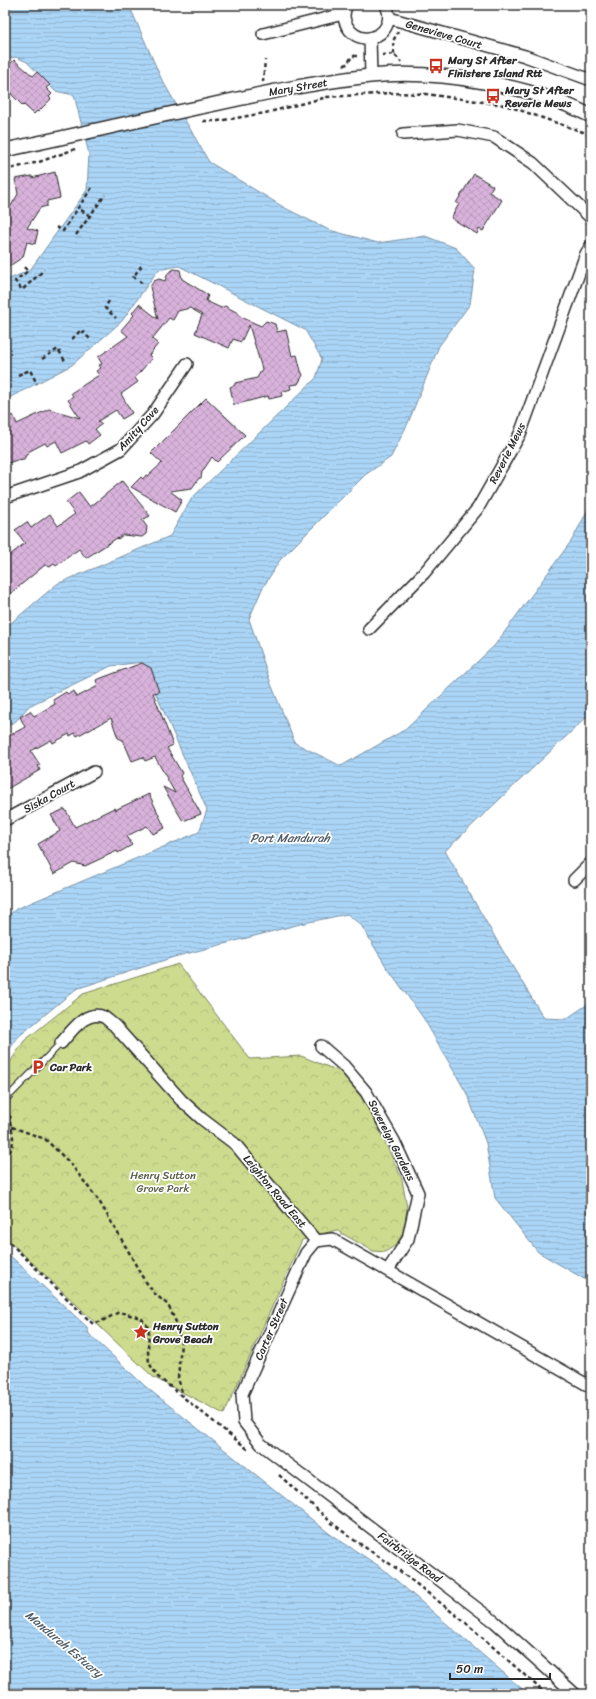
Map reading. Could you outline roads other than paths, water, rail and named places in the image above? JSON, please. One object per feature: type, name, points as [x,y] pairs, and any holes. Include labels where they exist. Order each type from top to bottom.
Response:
[{"type":"street","points":[[263,34],[345,10],[344,22],[350,31],[362,38],[370,38],[382,32],[386,26],[389,18],[386,5]]},
{"type":"street","name":"Genevieve Court","points":[[389,18],[525,56],[591,80]]},
{"type":"street","points":[[370,38],[371,76]]},
{"type":"street","name":"Mary Street","points":[[5,150],[320,83],[371,76],[445,77],[474,81],[538,96],[591,116]]},
{"type":"street","points":[[403,134],[458,130],[494,137],[534,163],[591,218]]},
{"type":"street","name":"Reverie Mews","points":[[370,629],[424,573],[478,508],[520,434],[586,254],[591,246]]},
{"type":"street","name":"Amity Cove","points":[[5,498],[79,472],[121,449],[153,414],[186,364]]},
{"type":"street","name":"Siska Court","points":[[5,820],[94,772]]},
{"type":"street","points":[[574,880],[591,863]]},
{"type":"street","name":"Leighton Road East","points":[[61,1043],[87,1018],[97,1015],[104,1017],[114,1025],[181,1100],[202,1119],[235,1144],[316,1241]]},
{"type":"street","name":"Sovereign Gardens","points":[[321,1046],[344,1066],[366,1092],[394,1140],[418,1193],[408,1239],[388,1270]]},
{"type":"street","points":[[316,1241],[332,1239],[591,1387]]},
{"type":"street","name":"Carter Street","points":[[244,1422],[242,1394],[306,1253],[316,1241]]},
{"type":"street","name":"Fairbridge Road","points":[[244,1422],[261,1444],[495,1622],[575,1694]]},
{"type":"lane","name":"Leighton Road East","points":[[5,1100],[61,1043]]},
{"type":"water","name":"Port Mandurah","points":[[5,5],[129,5],[161,78],[209,162],[285,208],[329,230],[378,243],[425,236],[456,248],[475,269],[470,304],[439,346],[408,423],[391,457],[365,475],[280,560],[262,589],[249,619],[271,684],[295,743],[341,766],[406,729],[495,645],[572,540],[591,504],[591,713],[445,851],[544,1018],[566,1019],[591,1002],[591,1283],[538,1252],[495,1198],[486,1143],[467,1094],[424,1019],[386,966],[361,925],[347,914],[304,923],[174,957],[76,989],[18,1037],[5,1056],[5,918],[16,909],[199,832],[207,810],[142,662],[111,666],[29,706],[16,721],[5,727],[5,628],[57,584],[170,536],[192,498],[316,378],[322,359],[305,330],[179,266],[158,270],[122,321],[72,365],[5,400],[5,281],[30,270],[87,190],[89,154],[74,95],[55,91],[27,62],[16,57],[5,59]]},
{"type":"water","name":"Mandurah Estuary","points":[[5,1251],[87,1327],[89,1334],[146,1387],[330,1534],[382,1568],[528,1694],[5,1694]]},
{"type":"place","name":"Mary St After Finistere Island Rtt","points":[[436,66]]},
{"type":"place","name":"Mary St After Reverie Mews","points":[[493,96]]},
{"type":"place","name":"Car Park","points":[[38,1067]]},
{"type":"place","name":"Henry Sutton Grove Beach","points":[[141,1332]]},
{"type":"park label","name":"Henry Sutton Grove Park","points":[[163,1181]]}]
